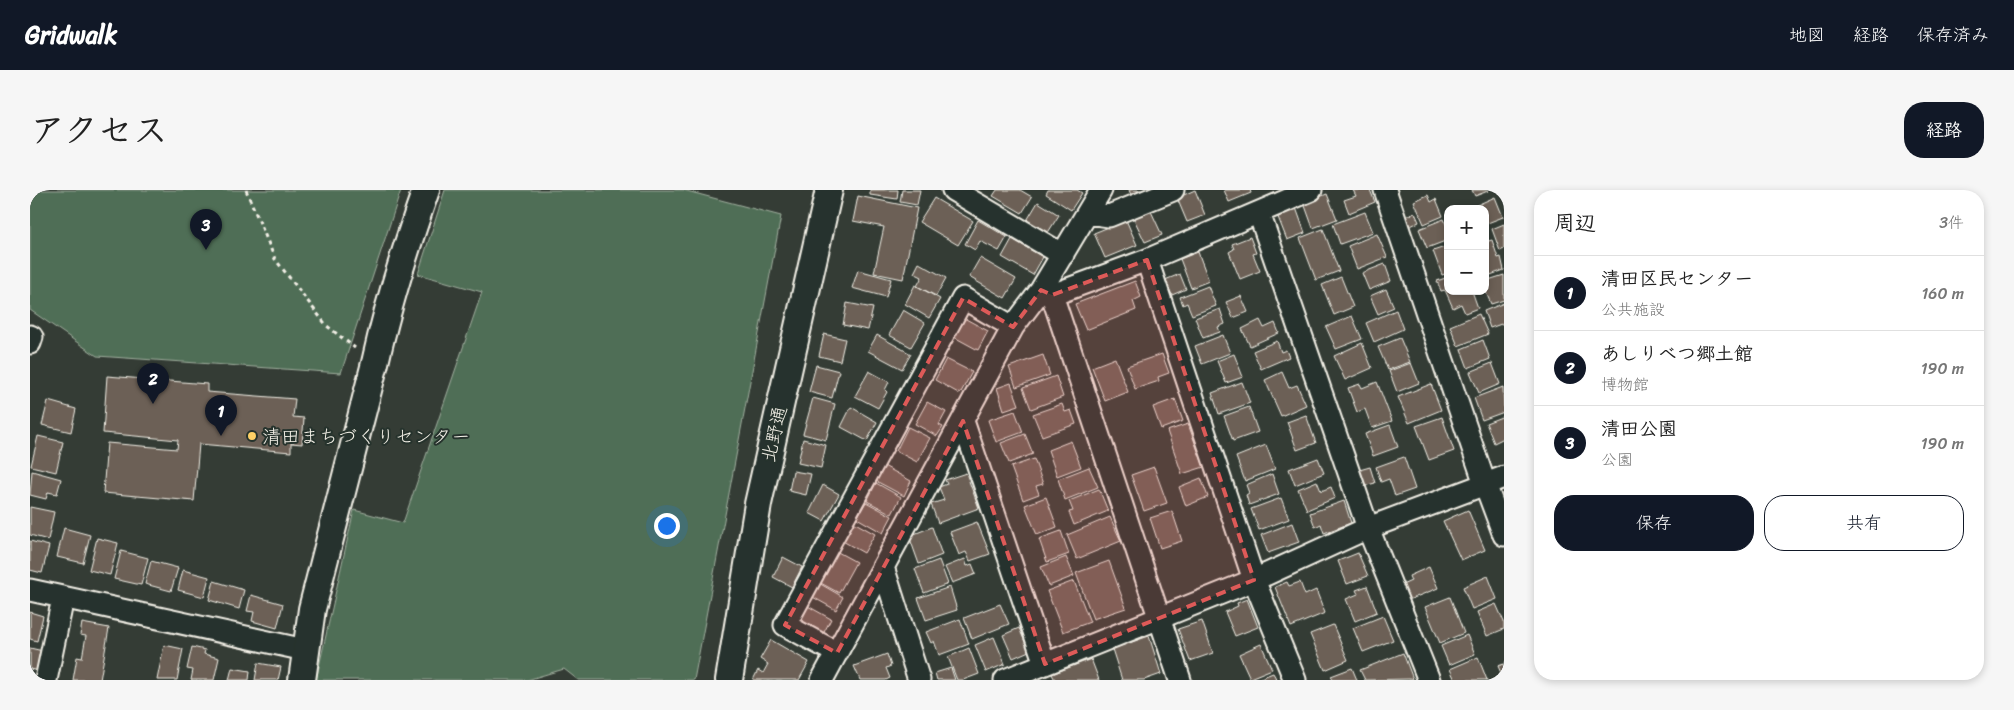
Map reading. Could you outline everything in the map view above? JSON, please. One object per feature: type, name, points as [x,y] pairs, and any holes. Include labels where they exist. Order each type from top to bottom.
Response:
[{"type":"street","points":[[302,680],[312,609],[376,363],[384,322],[401,263],[426,190]]},
{"type":"street","name":"北野通","points":[[728,680],[758,504],[829,190]]},
{"type":"street","points":[[953,190],[984,198],[1063,255]]},
{"type":"street","points":[[822,680],[1013,327],[1047,292],[1063,255],[1101,190]]},
{"type":"street","points":[[1088,213],[1109,216],[1173,190]]},
{"type":"street","points":[[1047,292],[1147,260],[1311,190]]},
{"type":"street","points":[[1385,190],[1494,480],[1504,535]]},
{"type":"street","points":[[1259,213],[1368,528],[1429,680]]},
{"type":"street","points":[[1147,260],[1254,580],[1294,680]]},
{"type":"street","points":[[1047,292],[1180,680]]},
{"type":"street","points":[[837,653],[785,625],[963,298],[1013,327]]},
{"type":"street","points":[[30,336],[32,337],[30,343]]},
{"type":"street","points":[[963,421],[1045,664]]},
{"type":"street","points":[[1005,680],[1254,580],[1368,528],[1494,480]]},
{"type":"street","points":[[883,567],[919,680]]},
{"type":"street","points":[[30,590],[305,650]]},
{"type":"street","points":[[46,680],[63,598]]},
{"type":"path","points":[[246,190],[275,259],[327,326],[376,363]]},
{"type":"highlighted area","points":[[1147,260],[1254,580],[1045,664],[963,421],[837,653],[785,625],[963,298],[1013,327],[1041,290],[1052,295]]},
{"type":"green space","points":[[30,190],[401,190],[341,373],[97,356],[30,310]]},
{"type":"green space","points":[[445,190],[683,190],[781,216],[694,680],[578,680],[564,669],[527,680],[316,680],[354,510],[403,523],[482,292],[418,274]]},
{"type":"building","points":[[870,190],[898,190],[897,199],[870,195]]},
{"type":"building","points":[[902,190],[920,190],[917,205],[900,202]]},
{"type":"building","points":[[997,190],[1020,190],[1032,197],[1022,213],[993,196]]},
{"type":"building","points":[[1048,190],[1077,190],[1082,193],[1071,210],[1046,194]]},
{"type":"building","points":[[1129,190],[1141,190],[1141,191],[1131,195]]},
{"type":"building","points":[[1195,190],[1205,215],[1187,222],[1177,198]]},
{"type":"building","points":[[1224,190],[1250,190],[1251,193],[1229,202]]},
{"type":"building","points":[[1353,190],[1370,190],[1375,202],[1349,213],[1344,200],[1356,196]]},
{"type":"building","points":[[1472,190],[1488,190],[1488,191],[1475,196]]},
{"type":"building","points":[[1327,194],[1337,219],[1313,228],[1304,203]]},
{"type":"building","points":[[1428,195],[1431,202],[1436,199],[1443,216],[1424,224],[1414,201]]},
{"type":"building","points":[[858,196],[917,208],[903,279],[874,273],[884,227],[853,221]]},
{"type":"building","points":[[1495,197],[1503,217],[1489,222],[1489,205],[1477,205]]},
{"type":"building","points":[[934,198],[973,221],[958,245],[919,222]]},
{"type":"building","points":[[1038,202],[1059,215],[1047,234],[1026,222]]},
{"type":"building","points":[[1295,205],[1305,233],[1287,240],[1276,212]]},
{"type":"building","points":[[1150,209],[1162,235],[1145,242],[1133,217]]},
{"type":"building","points":[[1365,212],[1373,232],[1340,244],[1333,224]]},
{"type":"building","points":[[1415,213],[1419,222],[1404,229],[1400,219]]},
{"type":"building","points":[[1444,219],[1444,242],[1427,248],[1419,229]]},
{"type":"building","points":[[978,220],[1007,237],[999,251],[980,241],[975,250],[965,244]]},
{"type":"building","points":[[1126,220],[1137,245],[1105,258],[1094,233]]},
{"type":"building","points":[[1504,224],[1504,249],[1500,251],[1492,229]]},
{"type":"building","points":[[1323,229],[1339,271],[1316,280],[1300,238]]},
{"type":"building","points":[[1377,234],[1387,257],[1357,269],[1348,246]]},
{"type":"building","points":[[1250,237],[1256,253],[1253,254],[1260,271],[1240,279],[1229,252],[1234,249],[1232,244]]},
{"type":"building","points":[[1012,239],[1043,257],[1033,275],[1002,257]]},
{"type":"building","points":[[1492,240],[1498,258],[1501,257],[1504,270],[1489,276],[1489,250],[1489,241]]},
{"type":"building","points":[[1444,247],[1444,274],[1442,275],[1433,251]]},
{"type":"building","points":[[1198,252],[1209,281],[1191,288],[1180,259]]},
{"type":"building","points":[[980,258],[1016,279],[1005,298],[969,277]]},
{"type":"building","points":[[919,263],[946,278],[936,296],[917,286],[922,277],[914,273]]},
{"type":"building","points":[[1385,264],[1391,281],[1369,290],[1362,273]]},
{"type":"building","points":[[858,270],[891,279],[886,297],[852,288]]},
{"type":"building","points":[[1180,274],[1186,289],[1172,295],[1165,280]]},
{"type":"building","points":[[1504,275],[1504,300],[1491,304],[1487,295],[1489,295],[1489,280]]},
{"type":"building","points":[[1341,277],[1353,307],[1334,315],[1322,285]]},
{"type":"building","points":[[1444,278],[1444,290],[1441,291],[1437,281]]},
{"type":"building","points":[[1135,281],[1141,297],[1133,301],[1136,310],[1086,330],[1075,304]]},
{"type":"building","points":[[915,285],[940,299],[929,318],[905,304]]},
{"type":"building","points":[[1208,286],[1216,306],[1192,315],[1187,303],[1183,305],[1180,297]]},
{"type":"building","points":[[1386,289],[1394,307],[1378,314],[1370,296]]},
{"type":"building","points":[[1447,295],[1473,295],[1478,308],[1465,313],[1461,304],[1453,308]]},
{"type":"building","points":[[1241,296],[1248,312],[1233,318],[1226,302]]},
{"type":"building","points":[[847,303],[873,308],[868,330],[843,325]]},
{"type":"building","points":[[1504,303],[1504,323],[1490,328],[1484,311]]},
{"type":"building","points":[[1220,309],[1225,324],[1218,327],[1220,332],[1203,338],[1195,318]]},
{"type":"building","points":[[903,310],[925,323],[911,347],[889,335]]},
{"type":"building","points":[[1396,310],[1403,329],[1374,342],[1366,323]]},
{"type":"building","points":[[1479,314],[1488,334],[1458,346],[1450,326]]},
{"type":"building","points":[[1352,316],[1362,339],[1336,349],[1326,327]]},
{"type":"building","points":[[964,318],[988,331],[978,350],[954,337]]},
{"type":"building","points":[[1260,320],[1264,328],[1275,323],[1279,333],[1250,346],[1242,329]]},
{"type":"building","points":[[824,334],[845,339],[840,361],[819,356]]},
{"type":"building","points":[[877,335],[911,354],[902,369],[868,351]]},
{"type":"building","points":[[1223,335],[1230,353],[1202,364],[1195,346]]},
{"type":"building","points":[[1400,338],[1410,362],[1388,370],[1378,347]]},
{"type":"building","points":[[1483,340],[1490,359],[1468,368],[1461,349]]},
{"type":"building","points":[[1277,341],[1281,352],[1286,350],[1289,357],[1261,369],[1253,351]]},
{"type":"building","points":[[1362,343],[1372,368],[1345,380],[1334,356]]},
{"type":"building","points":[[1162,354],[1169,373],[1158,377],[1159,381],[1135,389],[1127,366]]},
{"type":"building","points":[[1234,354],[1243,377],[1226,383],[1217,361]]},
{"type":"building","points":[[1043,355],[1050,375],[1016,387],[1009,367]]},
{"type":"building","points":[[1115,358],[1128,392],[1105,401],[1092,367]]},
{"type":"building","points":[[946,359],[972,372],[960,394],[935,380]]},
{"type":"building","points":[[1411,363],[1419,383],[1397,392],[1389,371]]},
{"type":"building","points":[[1492,363],[1500,384],[1479,393],[1470,372]]},
{"type":"building","points":[[816,365],[839,371],[832,398],[809,392]]},
{"type":"building","points":[[869,371],[889,382],[885,390],[887,392],[878,408],[855,396]]},
{"type":"building","points":[[1282,372],[1289,388],[1297,385],[1306,405],[1281,416],[1265,380]]},
{"type":"building","points":[[107,376],[207,384],[207,392],[295,399],[293,417],[304,418],[302,444],[291,443],[291,452],[199,444],[194,501],[103,493],[107,443],[177,449],[178,440],[103,433]]},
{"type":"building","points":[[1056,376],[1063,397],[1031,409],[1023,388]]},
{"type":"building","points":[[1242,382],[1250,403],[1219,414],[1212,393]]},
{"type":"building","points":[[1377,382],[1392,421],[1372,428],[1365,409],[1357,412],[1348,388],[1360,384],[1362,388]]},
{"type":"building","points":[[1011,383],[1019,405],[1004,410],[997,388]]},
{"type":"building","points":[[1431,384],[1441,410],[1409,423],[1398,397]]},
{"type":"building","points":[[1503,387],[1504,412],[1482,420],[1474,398]]},
{"type":"building","points":[[813,398],[835,404],[826,440],[803,434]]},
{"type":"building","points":[[1175,399],[1183,421],[1161,429],[1153,407]]},
{"type":"building","points":[[48,401],[76,409],[71,432],[42,425]]},
{"type":"building","points":[[927,402],[946,412],[939,425],[943,427],[937,436],[915,424]]},
{"type":"building","points":[[1062,404],[1065,412],[1071,410],[1076,424],[1042,436],[1033,414]]},
{"type":"building","points":[[851,407],[877,422],[867,441],[841,427]]},
{"type":"building","points":[[1249,407],[1258,432],[1233,441],[1224,416]]},
{"type":"building","points":[[1015,411],[1023,432],[996,442],[988,420]]},
{"type":"building","points":[[1306,415],[1316,443],[1297,450],[1287,422]]},
{"type":"building","points":[[1504,416],[1504,438],[1494,443],[1486,423]]},
{"type":"building","points":[[1442,417],[1454,451],[1429,460],[1416,426]]},
{"type":"building","points":[[1188,424],[1204,467],[1182,474],[1167,431]]},
{"type":"building","points":[[1390,425],[1398,447],[1373,456],[1365,434]]},
{"type":"building","points":[[908,427],[930,438],[917,462],[896,451]]},
{"type":"building","points":[[1025,434],[1033,454],[1009,463],[1001,443]]},
{"type":"building","points":[[38,436],[63,442],[56,472],[31,466]]},
{"type":"building","points":[[803,439],[826,445],[821,468],[798,463]]},
{"type":"building","points":[[1071,441],[1081,467],[1057,476],[1048,450]]},
{"type":"building","points":[[1266,445],[1275,469],[1245,481],[1236,457]]},
{"type":"building","points":[[1404,457],[1415,489],[1395,496],[1389,479],[1381,482],[1376,467]]},
{"type":"building","points":[[1318,458],[1324,473],[1295,485],[1289,469]]},
{"type":"building","points":[[1034,459],[1043,484],[1036,486],[1039,494],[1023,500],[1011,467]]},
{"type":"building","points":[[884,466],[911,481],[904,496],[876,481]]},
{"type":"building","points":[[1089,467],[1098,487],[1065,500],[1058,479]]},
{"type":"building","points":[[1154,467],[1167,503],[1144,511],[1131,475]]},
{"type":"building","points":[[1370,467],[1375,483],[1360,487],[1356,471]]},
{"type":"building","points":[[32,471],[61,479],[57,494],[48,492],[46,499],[30,495]]},
{"type":"building","points":[[793,471],[811,474],[806,495],[789,491]]},
{"type":"building","points":[[966,473],[979,508],[938,523],[931,504],[944,500],[939,487],[947,484],[945,480]]},
{"type":"building","points":[[1272,474],[1279,494],[1249,505],[1246,495],[1249,493],[1246,485]]},
{"type":"building","points":[[1201,478],[1208,497],[1186,506],[1179,487]]},
{"type":"building","points":[[1317,481],[1321,491],[1331,487],[1335,498],[1307,510],[1298,489]]},
{"type":"building","points":[[876,483],[901,497],[892,514],[867,501]]},
{"type":"building","points":[[823,485],[839,494],[824,521],[809,513]]},
{"type":"building","points":[[1099,489],[1108,511],[1074,525],[1069,512],[1073,511],[1069,501]]},
{"type":"building","points":[[1046,497],[1057,527],[1037,535],[1025,505]]},
{"type":"building","points":[[1281,498],[1289,519],[1259,530],[1251,509]]},
{"type":"building","points":[[1344,501],[1351,523],[1324,533],[1321,524],[1315,527],[1310,513]]},
{"type":"building","points":[[866,502],[892,516],[883,533],[857,518]]},
{"type":"building","points":[[30,507],[54,512],[48,540],[30,535]]},
{"type":"building","points":[[1468,510],[1485,550],[1461,560],[1443,521]]},
{"type":"building","points":[[1172,511],[1182,541],[1160,548],[1150,518]]},
{"type":"building","points":[[1110,517],[1121,541],[1077,559],[1067,535]]},
{"type":"building","points":[[850,520],[875,534],[864,553],[839,539]]},
{"type":"building","points":[[977,522],[990,554],[970,561],[966,552],[959,555],[950,532]]},
{"type":"building","points":[[1292,523],[1299,542],[1268,553],[1261,535]]},
{"type":"building","points":[[932,527],[942,555],[919,564],[909,536]]},
{"type":"building","points":[[64,528],[90,535],[83,563],[57,557]]},
{"type":"building","points":[[1061,531],[1069,554],[1047,562],[1039,539]]},
{"type":"building","points":[[97,538],[118,543],[110,575],[89,570]]},
{"type":"building","points":[[30,541],[49,546],[42,573],[30,570]]},
{"type":"building","points":[[834,550],[856,562],[839,593],[817,581]]},
{"type":"building","points":[[121,551],[148,558],[141,585],[114,579]]},
{"type":"building","points":[[1358,553],[1368,576],[1347,584],[1338,561]]},
{"type":"building","points":[[783,557],[802,567],[792,587],[773,577]]},
{"type":"building","points":[[1066,557],[1074,576],[1049,586],[1041,567]]},
{"type":"building","points":[[965,559],[967,566],[972,564],[976,574],[952,583],[945,567]]},
{"type":"building","points":[[939,560],[948,584],[924,593],[915,569]]},
{"type":"building","points":[[151,561],[178,568],[171,591],[145,584]]},
{"type":"building","points":[[1109,561],[1126,608],[1093,619],[1076,573]]},
{"type":"building","points":[[1429,567],[1438,588],[1406,601],[1400,586],[1411,581],[1409,576]]},
{"type":"building","points":[[183,570],[209,577],[204,597],[178,590]]},
{"type":"building","points":[[1488,576],[1497,599],[1472,609],[1463,587]]},
{"type":"building","points":[[214,581],[244,590],[239,609],[209,600]]},
{"type":"building","points":[[1074,581],[1090,622],[1063,632],[1047,591]]},
{"type":"building","points":[[817,582],[843,597],[836,610],[809,595]]},
{"type":"building","points":[[1287,582],[1289,586],[1300,582],[1305,595],[1316,590],[1325,613],[1291,627],[1275,587]]},
{"type":"building","points":[[1367,586],[1377,612],[1355,621],[1346,599],[1358,594],[1356,590]]},
{"type":"building","points":[[950,587],[957,610],[926,620],[918,598]]},
{"type":"building","points":[[251,595],[283,604],[277,628],[252,621],[254,612],[247,611]]},
{"type":"building","points":[[1450,597],[1464,633],[1440,643],[1425,607]]},
{"type":"building","points":[[1247,599],[1258,627],[1235,636],[1225,612],[1238,606],[1237,603]]},
{"type":"building","points":[[1000,604],[1009,624],[972,639],[964,618]]},
{"type":"building","points":[[1496,604],[1504,622],[1504,629],[1487,636],[1477,612]]},
{"type":"building","points":[[806,605],[831,619],[822,636],[797,621]]},
{"type":"building","points":[[30,612],[43,616],[37,641],[30,639]]},
{"type":"building","points":[[1383,616],[1393,640],[1363,652],[1353,628]]},
{"type":"building","points":[[960,619],[969,644],[939,655],[934,641],[931,643],[926,632]]},
{"type":"building","points":[[1202,621],[1213,653],[1190,661],[1178,629]]},
{"type":"building","points":[[82,623],[109,628],[100,680],[73,680],[77,657],[82,658],[86,636],[80,635]]},
{"type":"building","points":[[1333,625],[1348,660],[1325,670],[1310,634]]},
{"type":"building","points":[[1019,628],[1029,651],[1013,658],[1003,635]]},
{"type":"building","points":[[1467,635],[1475,654],[1449,665],[1441,646]]},
{"type":"building","points":[[1149,636],[1161,674],[1144,680],[1122,680],[1112,649]]},
{"type":"building","points":[[994,637],[1005,664],[986,672],[975,645]]},
{"type":"building","points":[[771,640],[809,662],[799,680],[753,680],[758,670],[763,673],[768,664],[760,659]]},
{"type":"building","points":[[1261,644],[1272,669],[1250,678],[1239,654]]},
{"type":"building","points":[[164,645],[183,649],[177,680],[157,680]]},
{"type":"building","points":[[192,647],[205,650],[204,654],[219,658],[214,680],[191,680],[193,670],[187,669]]},
{"type":"building","points":[[30,648],[43,651],[38,671],[30,669]]},
{"type":"building","points":[[969,648],[979,674],[963,680],[957,680],[948,657]]},
{"type":"building","points":[[1403,653],[1413,679],[1365,680],[1360,670]]},
{"type":"building","points":[[887,654],[891,666],[886,668],[890,678],[886,680],[860,680],[854,666]]},
{"type":"building","points":[[1478,657],[1487,680],[1455,680],[1450,669]]},
{"type":"building","points":[[1091,659],[1099,680],[1055,680],[1052,674]]},
{"type":"building","points":[[258,663],[281,667],[278,680],[255,680]]},
{"type":"building","points":[[1504,664],[1504,680],[1498,666]]},
{"type":"building","points":[[232,668],[250,671],[249,680],[229,680]]},
{"type":"building","points":[[951,668],[955,680],[937,680],[935,673]]},
{"type":"building","points":[[1352,668],[1357,680],[1333,680],[1331,676]]},
{"type":"building","points":[[1273,673],[1277,680],[1255,680]]},
{"type":"place","name":"清田公園","points":[[206,250]]},
{"type":"place","name":"あしりべつ郷土館","points":[[153,404]]},
{"type":"place","name":"清田区民センター","points":[[221,436]]},
{"type":"place","name":"清田まちづくりセンター","points":[[252,436]]}]
